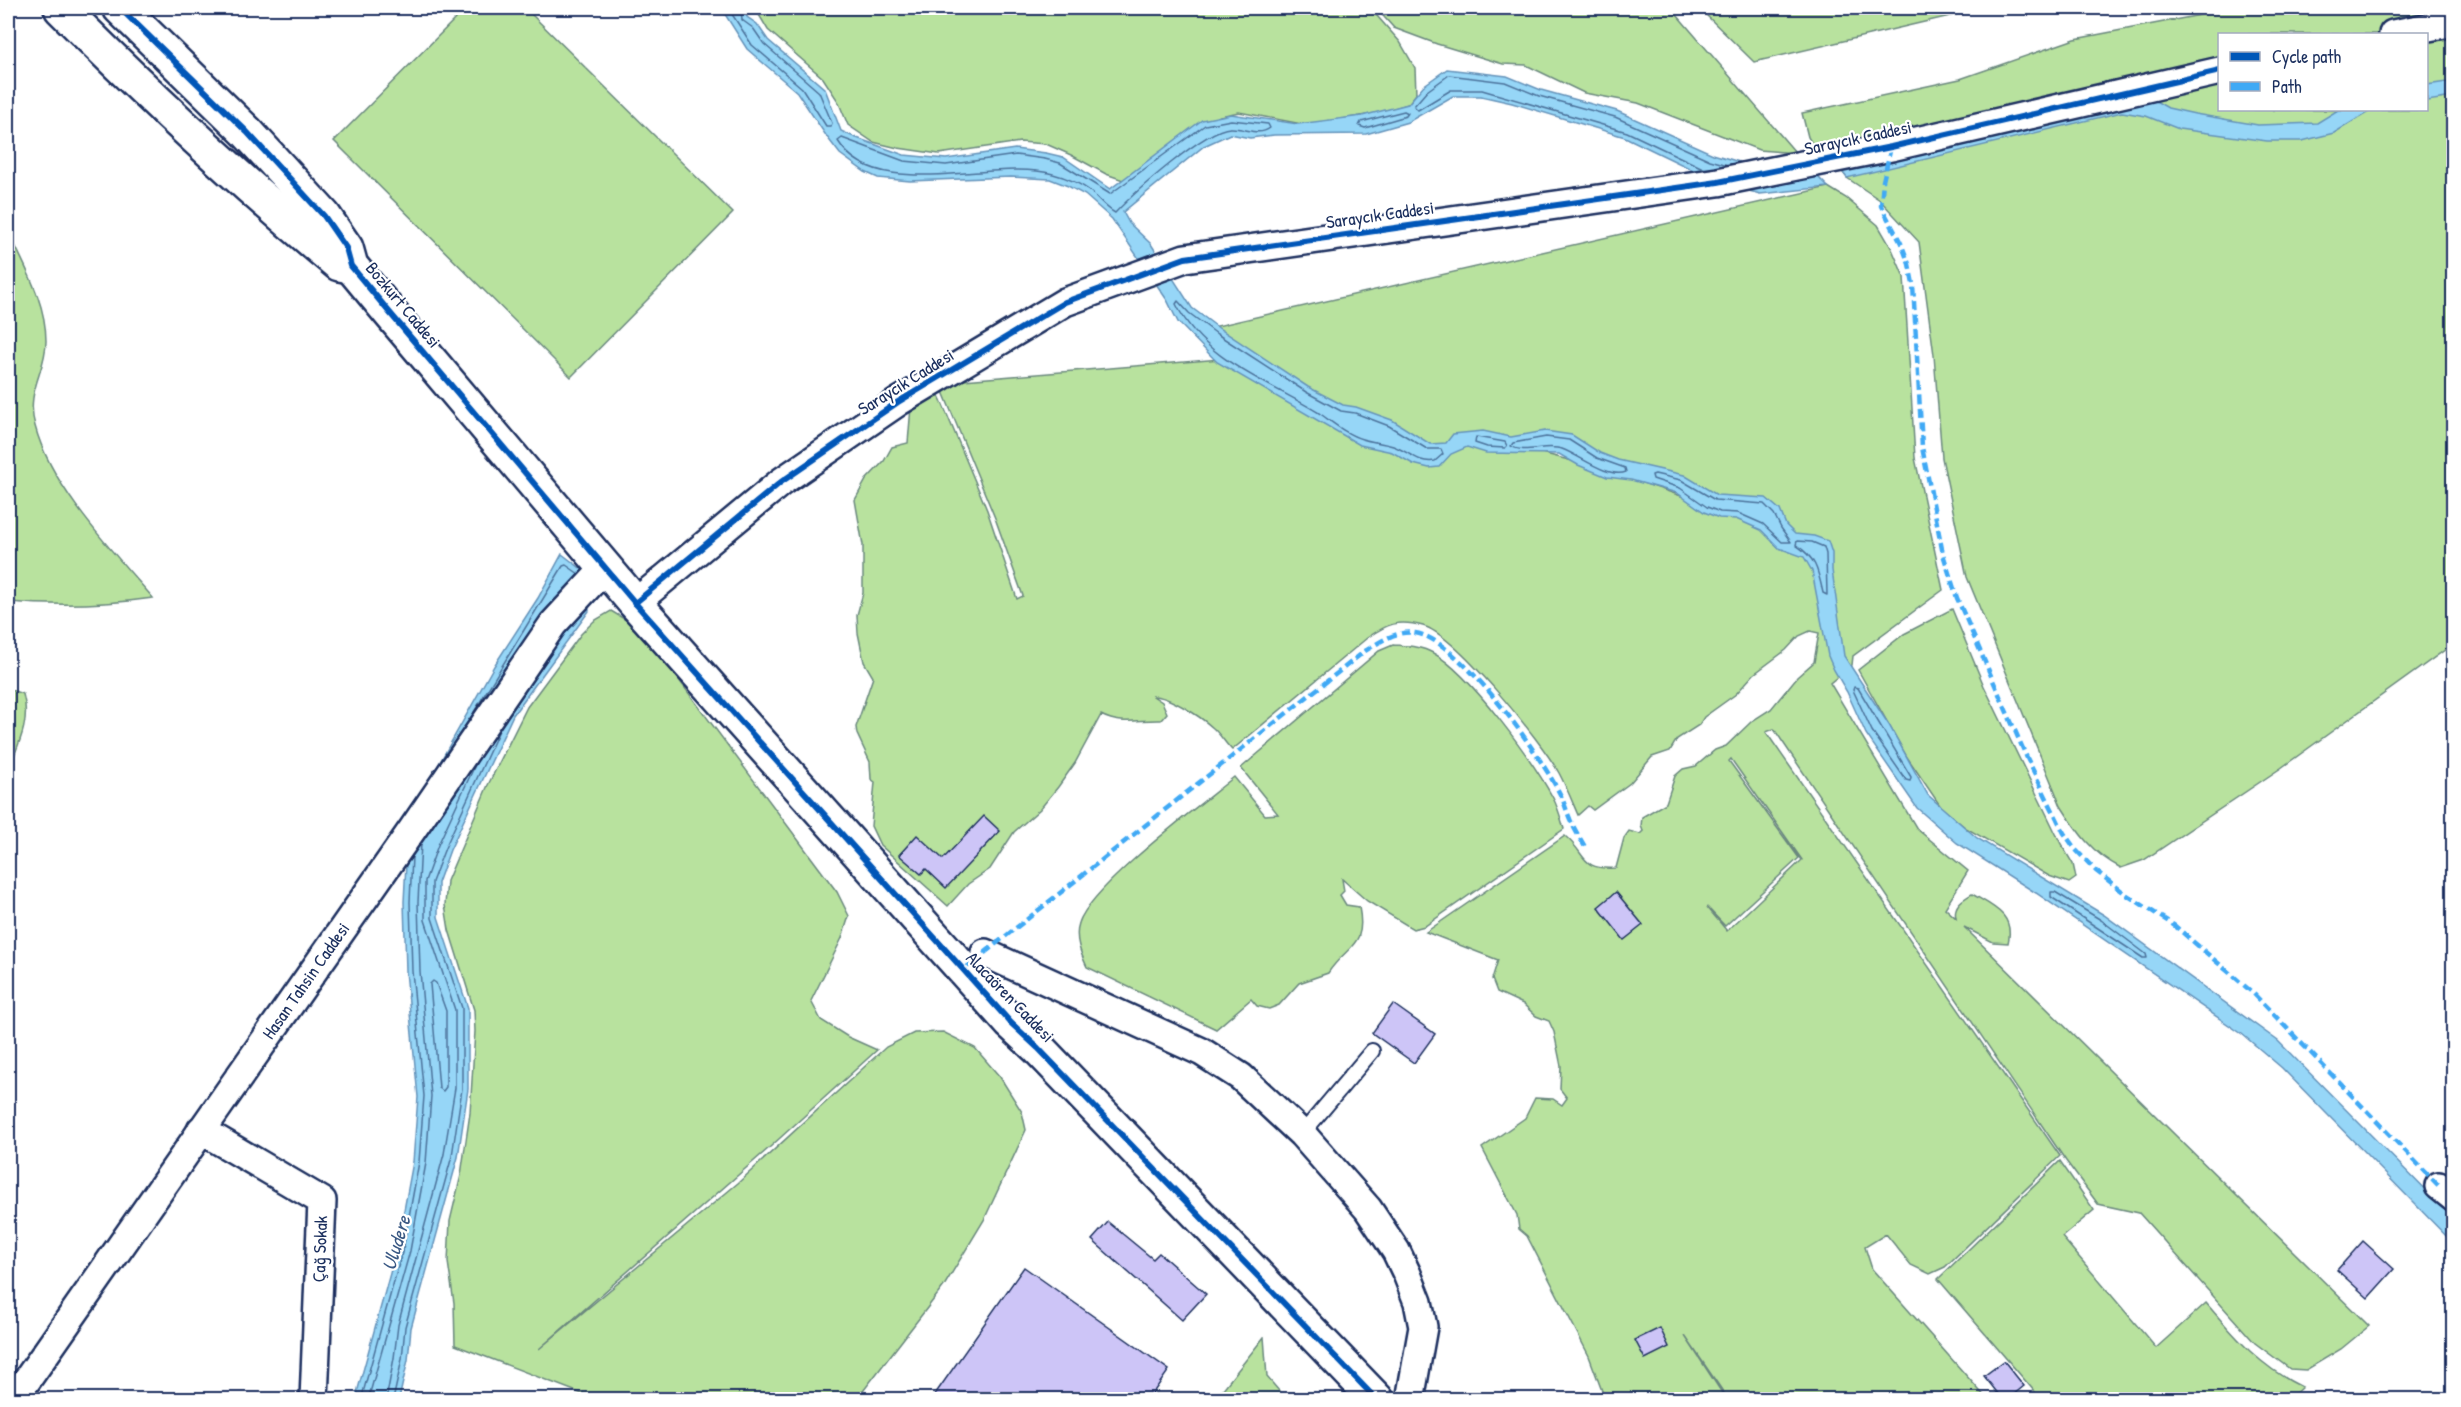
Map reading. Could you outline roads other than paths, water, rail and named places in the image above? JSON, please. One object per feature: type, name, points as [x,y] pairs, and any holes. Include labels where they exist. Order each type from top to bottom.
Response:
[{"type":"street","name":"Bozkurt Caddesi","points":[[61,8],[118,65],[280,215],[339,264],[351,266]]},
{"type":"street","name":"Bozkurt Caddesi","points":[[120,8],[247,132],[324,216],[346,248],[351,266],[634,603]]},
{"type":"street","points":[[2398,33],[2454,22]]},
{"type":"street","name":"Saraycık Caddesi","points":[[634,603],[781,482],[898,402],[1065,302],[1185,258],[1718,182],[1891,147],[2218,71]]},
{"type":"street","name":"Hasan Tahsin Caddesi","points":[[13,1400],[412,830],[553,624],[605,568]]},
{"type":"street","name":"Alacaören Caddesi","points":[[634,603],[1011,1023],[1038,1048],[1377,1400]]},
{"type":"street","points":[[985,953],[1154,1028],[1202,1052],[1241,1077],[1302,1134],[1368,1209],[1396,1251],[1407,1274],[1418,1302],[1423,1327],[1410,1400]]},
{"type":"street","name":"Çağ Sokak","points":[[201,1130],[322,1202],[314,1400]]},
{"type":"lane","points":[[1302,1134],[1372,1051]]},
{"type":"water","points":[[721,8],[746,8],[747,17],[757,24],[768,40],[825,89],[841,131],[904,155],[946,159],[1015,149],[1046,153],[1063,157],[1110,189],[1202,120],[1231,114],[1298,124],[1362,116],[1408,104],[1423,86],[1447,69],[1507,76],[1541,90],[1617,111],[1713,154],[1756,167],[1813,172],[1828,187],[1760,194],[1720,183],[1625,137],[1512,103],[1481,96],[1453,96],[1408,122],[1366,134],[1274,135],[1250,138],[1230,134],[1204,146],[1123,212],[1129,223],[1151,244],[1192,308],[1308,387],[1343,405],[1356,407],[1392,420],[1430,444],[1446,443],[1453,434],[1483,431],[1511,437],[1545,431],[1572,435],[1600,453],[1618,460],[1684,475],[1717,495],[1766,498],[1780,510],[1786,525],[1795,534],[1814,536],[1828,541],[1832,553],[1832,570],[1844,656],[1889,725],[1928,795],[1977,838],[2104,915],[2278,1041],[2453,1218],[2453,1243],[2282,1068],[2242,1034],[2036,893],[1957,843],[1917,808],[1866,734],[1834,670],[1828,656],[1812,571],[1804,557],[1779,548],[1761,530],[1736,519],[1719,518],[1704,512],[1677,493],[1631,480],[1607,477],[1559,454],[1486,453],[1467,447],[1451,454],[1439,467],[1429,468],[1413,464],[1392,452],[1360,445],[1217,362],[1178,322],[1167,300],[1112,219],[1085,195],[1050,179],[1011,177],[910,181],[878,178],[865,172],[840,154],[797,92],[747,49]]},
{"type":"water","points":[[2453,81],[2453,97],[2428,101],[2428,85]]},
{"type":"water","points":[[2152,99],[2168,108],[2258,125],[2317,123],[2336,111],[2370,111],[2334,133],[2302,141],[2267,141],[2179,129],[2146,116],[2122,112],[1847,178],[1837,165]]},
{"type":"water","points":[[562,554],[588,574],[589,611],[513,715],[450,850],[438,883],[438,917],[468,1008],[468,1089],[458,1157],[411,1328],[408,1360],[399,1399],[355,1400],[397,1248],[413,1162],[418,1097],[406,971],[404,902],[407,844],[422,794],[494,666],[538,598]]},
{"type":"water label","name":"Uludere","points":[[396,1243]]}]
